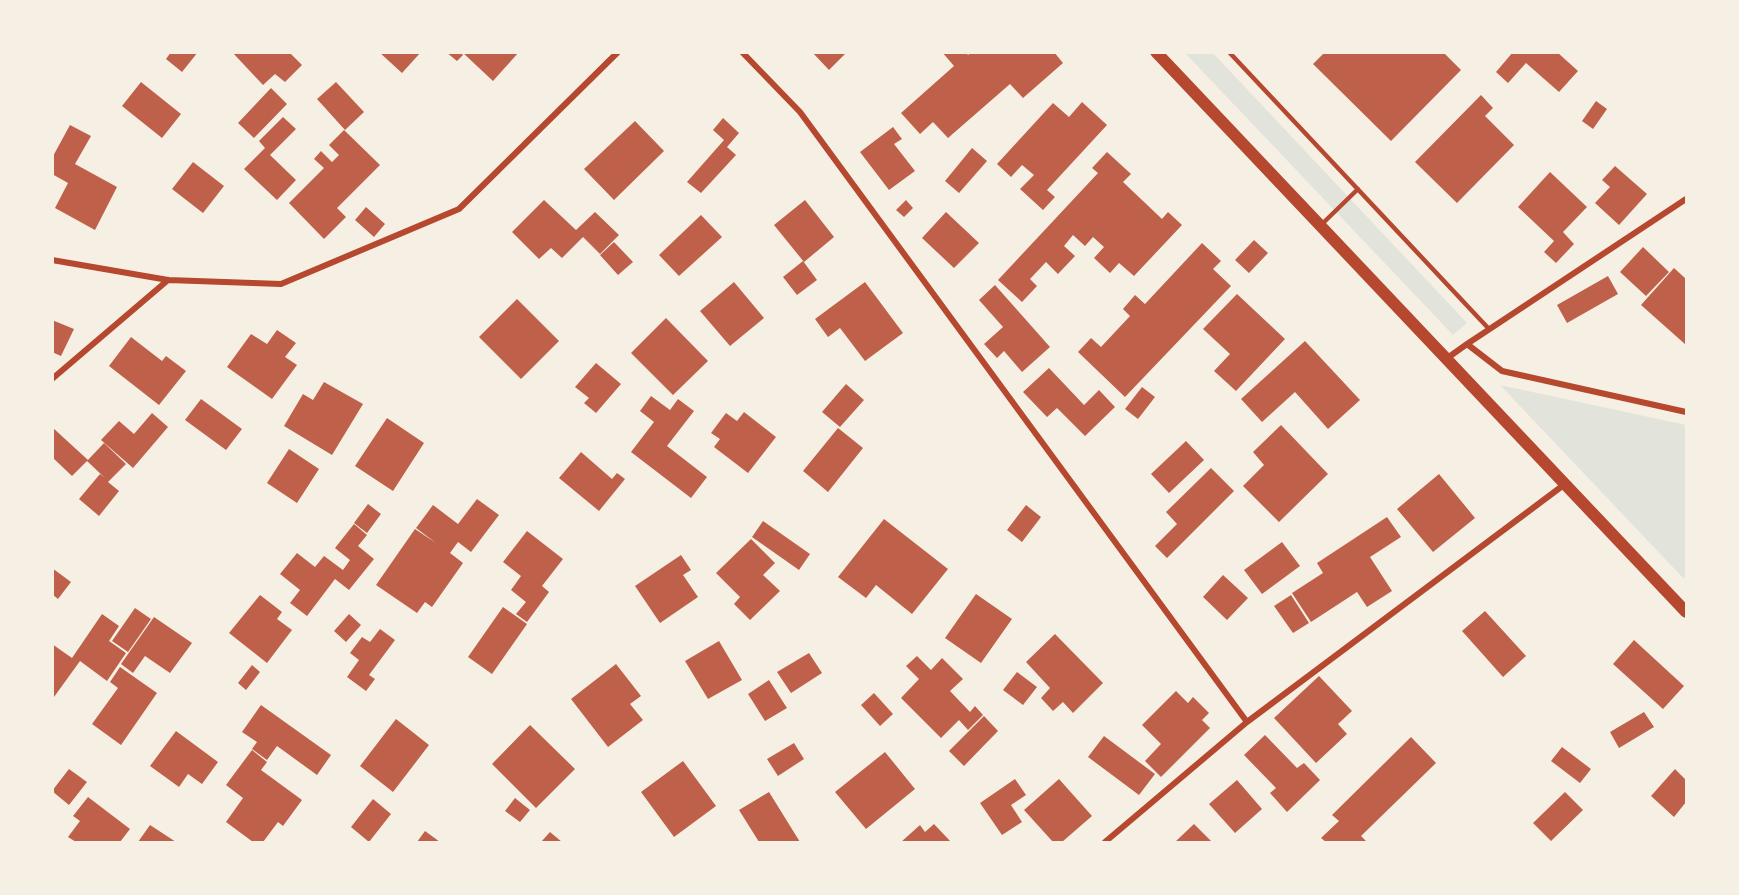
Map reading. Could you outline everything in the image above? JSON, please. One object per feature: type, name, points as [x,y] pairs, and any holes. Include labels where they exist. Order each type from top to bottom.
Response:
[{"type":"main road","points":[[1156,52],[1686,612]]},
{"type":"street","points":[[52,260],[168,280],[281,284],[459,209],[618,52]]},
{"type":"street","points":[[742,52],[800,112],[1246,723]]},
{"type":"street","points":[[1446,359],[1686,199]]},
{"type":"street","points":[[52,379],[168,280]]},
{"type":"street","points":[[1467,344],[1502,371],[1686,412]]},
{"type":"street","points":[[1105,843],[1246,723],[1565,484]]},
{"type":"lane","points":[[1230,52],[1489,329]]},
{"type":"lane","points":[[1320,226],[1358,189]]},
{"type":"shaded area","points":[[1185,53],[1213,53],[1467,323],[1453,335]]},
{"type":"shaded area","points":[[1500,385],[1686,425],[1686,576],[1684,579]]},
{"type":"building","points":[[171,52],[198,52],[182,72],[166,59]]},
{"type":"building","points":[[232,52],[289,52],[302,65],[285,82],[275,74],[263,85]]},
{"type":"building","points":[[379,52],[421,52],[402,73]]},
{"type":"building","points":[[446,52],[461,52],[463,55],[457,61]]},
{"type":"building","points":[[462,52],[519,52],[493,81]]},
{"type":"building","points":[[812,52],[847,52],[829,70]]},
{"type":"building","points":[[942,52],[966,52],[968,55],[971,52],[1054,52],[1063,63],[1023,98],[1010,84],[948,138],[933,122],[920,134],[901,113],[954,66]]},
{"type":"building","points":[[1325,52],[1443,52],[1461,70],[1391,141],[1313,64]]},
{"type":"building","points":[[1513,52],[1557,52],[1578,71],[1559,92],[1526,63],[1508,83],[1496,72]]},
{"type":"building","points":[[141,82],[181,114],[162,138],[122,106]]},
{"type":"building","points":[[336,82],[364,112],[345,130],[317,99]]},
{"type":"building","points":[[271,88],[287,104],[254,138],[238,123]]},
{"type":"building","points":[[1481,95],[1493,108],[1485,116],[1514,145],[1457,203],[1415,162]]},
{"type":"building","points":[[1596,101],[1607,109],[1593,129],[1582,121]]},
{"type":"building","points":[[1082,102],[1107,125],[1047,190],[1055,197],[1043,210],[1020,189],[1034,175],[1022,165],[1011,177],[997,164],[1053,103],[1069,117]]},
{"type":"building","points":[[283,117],[296,129],[270,155],[296,180],[277,200],[244,169],[265,148],[259,141]]},
{"type":"building","points":[[723,118],[739,133],[727,147],[736,155],[701,193],[687,182],[724,140],[713,130]]},
{"type":"building","points":[[635,121],[664,151],[614,200],[584,169]]},
{"type":"building","points":[[70,125],[91,136],[75,164],[117,187],[95,230],[55,208],[68,183],[52,174],[52,158]]},
{"type":"building","points":[[893,127],[902,139],[894,144],[915,171],[889,190],[860,152]]},
{"type":"building","points":[[344,130],[380,165],[337,208],[346,217],[324,239],[289,203],[324,168],[314,159],[321,151],[332,162],[339,155],[329,145]]},
{"type":"building","points":[[972,148],[987,161],[959,193],[945,181]]},
{"type":"building","points":[[1107,152],[1131,174],[1123,182],[1162,219],[1168,212],[1182,225],[1134,276],[1119,263],[1110,273],[1094,258],[1104,247],[1093,237],[1085,246],[1073,235],[1064,246],[1075,256],[1058,274],[1046,262],[1030,279],[1037,286],[1022,302],[998,280],[1098,173],[1092,168]]},
{"type":"building","points":[[193,162],[224,186],[203,213],[172,189]]},
{"type":"building","points":[[1615,166],[1647,194],[1619,225],[1595,203],[1610,187],[1602,180]]},
{"type":"building","points":[[1550,172],[1587,207],[1563,232],[1574,244],[1556,263],[1544,252],[1554,241],[1518,207]]},
{"type":"building","points":[[544,200],[576,230],[595,212],[619,235],[600,254],[583,237],[562,258],[551,248],[539,259],[512,232]]},
{"type":"building","points":[[805,200],[834,237],[804,262],[774,225]]},
{"type":"building","points":[[906,200],[913,208],[904,217],[896,210]]},
{"type":"building","points":[[366,207],[385,224],[374,237],[355,220]]},
{"type":"building","points":[[946,212],[979,243],[954,268],[922,238]]},
{"type":"building","points":[[701,215],[722,237],[679,276],[659,255]]},
{"type":"building","points":[[1254,240],[1268,253],[1249,273],[1235,260]]},
{"type":"building","points":[[614,242],[633,262],[618,275],[600,255]]},
{"type":"building","points":[[1202,243],[1221,261],[1213,269],[1231,286],[1125,397],[1078,352],[1091,338],[1101,347],[1130,316],[1123,309],[1135,295],[1145,304]]},
{"type":"building","points":[[1643,247],[1669,272],[1646,296],[1620,272]]},
{"type":"building","points":[[803,261],[817,280],[797,295],[783,277]]},
{"type":"building","points":[[1674,268],[1686,279],[1686,345],[1641,305]]},
{"type":"building","points":[[1608,276],[1618,294],[1567,323],[1557,305]]},
{"type":"building","points":[[734,282],[764,318],[730,346],[700,311]]},
{"type":"building","points":[[865,282],[903,333],[865,361],[840,328],[828,337],[815,319]]},
{"type":"building","points":[[995,285],[1050,347],[1022,372],[1004,351],[997,358],[984,344],[1003,327],[979,300]]},
{"type":"building","points":[[1237,294],[1285,339],[1236,391],[1214,371],[1230,354],[1203,329]]},
{"type":"building","points":[[517,299],[559,341],[521,379],[479,337]]},
{"type":"building","points":[[666,318],[708,361],[673,395],[631,353]]},
{"type":"building","points":[[52,320],[74,329],[61,356],[52,352]]},
{"type":"building","points":[[277,330],[296,343],[285,357],[297,365],[272,399],[227,367],[251,334],[267,344]]},
{"type":"building","points":[[131,337],[162,361],[166,356],[186,371],[159,405],[109,366]]},
{"type":"building","points":[[1305,341],[1360,400],[1328,429],[1295,392],[1262,422],[1241,399]]},
{"type":"building","points":[[596,363],[621,384],[596,413],[584,403],[589,398],[575,387]]},
{"type":"building","points":[[1049,368],[1084,405],[1099,390],[1115,407],[1085,436],[1057,408],[1047,417],[1023,392]]},
{"type":"building","points":[[324,382],[363,404],[332,455],[284,426],[303,394],[313,400]]},
{"type":"building","points":[[846,384],[864,400],[840,427],[822,412]]},
{"type":"building","points":[[1142,387],[1155,397],[1138,419],[1125,409]]},
{"type":"building","points":[[651,396],[670,410],[678,399],[694,411],[667,446],[707,477],[691,498],[631,452],[654,422],[640,411]]},
{"type":"building","points":[[201,399],[242,429],[226,450],[185,420]]},
{"type":"building","points":[[744,412],[776,437],[748,473],[714,447],[720,439],[711,433],[726,413],[737,421]]},
{"type":"building","points":[[152,413],[168,427],[133,468],[101,440],[119,421],[134,434]]},
{"type":"building","points":[[387,418],[424,443],[393,491],[355,466]]},
{"type":"building","points":[[1281,425],[1328,474],[1279,522],[1243,486],[1264,465],[1253,452]]},
{"type":"building","points":[[52,427],[88,460],[72,476],[52,457]]},
{"type":"building","points":[[838,428],[863,448],[828,492],[803,471]]},
{"type":"building","points":[[1186,441],[1204,460],[1169,493],[1151,474]]},
{"type":"building","points":[[104,443],[126,464],[108,482],[119,491],[99,516],[79,499],[100,474],[105,478],[87,461]]},
{"type":"building","points":[[289,449],[319,469],[297,503],[267,483]]},
{"type":"building","points":[[581,452],[612,479],[617,473],[625,479],[599,511],[559,478]]},
{"type":"building","points":[[1211,468],[1234,491],[1167,558],[1155,546],[1177,524],[1166,512]]},
{"type":"building","points":[[1439,474],[1475,518],[1433,552],[1397,509]]},
{"type":"building","points":[[477,499],[499,515],[471,552],[458,542],[450,553],[463,563],[432,607],[425,602],[417,613],[376,585],[415,529],[436,543],[416,528],[433,505],[458,524]]},
{"type":"building","points":[[368,504],[381,514],[367,533],[354,523]]},
{"type":"building","points":[[1026,505],[1041,517],[1022,542],[1007,530]]},
{"type":"building","points":[[1387,517],[1401,537],[1370,557],[1392,591],[1367,607],[1357,592],[1311,622],[1292,593],[1323,573],[1317,563]]},
{"type":"building","points":[[884,519],[948,569],[912,614],[876,585],[866,598],[838,577]]},
{"type":"building","points":[[763,521],[810,554],[799,570],[752,537]]},
{"type":"building","points":[[354,524],[367,535],[358,546],[374,559],[349,590],[335,579],[307,616],[290,603],[300,590],[280,574],[297,553],[315,567],[324,556],[343,570],[350,560],[335,548]]},
{"type":"building","points":[[527,531],[563,559],[542,586],[549,592],[527,622],[516,614],[526,602],[511,590],[521,576],[503,562]]},
{"type":"building","points":[[751,539],[775,563],[763,575],[780,591],[750,620],[734,604],[740,597],[716,573]]},
{"type":"building","points":[[1282,542],[1300,566],[1262,594],[1244,570]]},
{"type":"building","points":[[681,555],[691,570],[683,575],[698,597],[660,623],[635,586]]},
{"type":"building","points":[[52,568],[71,582],[58,599],[52,594]]},
{"type":"building","points":[[1223,575],[1248,598],[1227,620],[1203,597]]},
{"type":"building","points":[[976,594],[1012,619],[981,663],[945,638]]},
{"type":"building","points":[[260,595],[282,612],[277,619],[292,630],[267,663],[229,633]]},
{"type":"building","points":[[1291,595],[1309,623],[1293,633],[1274,606]]},
{"type":"building","points":[[503,607],[527,624],[492,674],[468,657]]},
{"type":"building","points":[[135,608],[151,619],[128,652],[112,641]]},
{"type":"building","points":[[1485,611],[1526,656],[1503,677],[1462,631]]},
{"type":"building","points":[[102,614],[119,626],[109,641],[126,653],[107,681],[80,661],[54,697],[52,644],[72,658]]},
{"type":"building","points":[[349,614],[361,625],[346,642],[334,631]]},
{"type":"building","points":[[154,617],[192,643],[170,673],[145,656],[133,673],[121,664]]},
{"type":"building","points":[[380,629],[395,640],[369,675],[375,679],[366,691],[347,677],[359,660],[350,653],[362,637],[370,642]]},
{"type":"building","points":[[1055,634],[1103,683],[1073,713],[1063,702],[1053,711],[1041,698],[1050,688],[1026,662]]},
{"type":"building","points":[[1634,640],[1684,686],[1663,709],[1613,664]]},
{"type":"building","points":[[719,641],[742,680],[708,699],[685,661]]},
{"type":"building","points":[[809,653],[822,673],[791,693],[777,672]]},
{"type":"building","points":[[917,656],[931,670],[942,658],[963,679],[950,691],[970,712],[975,706],[983,715],[968,730],[959,720],[941,738],[901,698],[919,679],[906,666]]},
{"type":"building","points":[[616,664],[641,696],[630,704],[643,720],[608,747],[571,699]]},
{"type":"building","points":[[252,665],[260,672],[246,690],[238,683]]},
{"type":"building","points":[[120,667],[157,693],[121,745],[92,724],[118,688],[110,682]]},
{"type":"building","points":[[1017,672],[1037,687],[1023,705],[1003,690]]},
{"type":"building","points":[[1319,676],[1352,711],[1338,724],[1347,734],[1316,763],[1274,718]]},
{"type":"building","points":[[769,680],[787,708],[765,721],[748,694]]},
{"type":"building","points":[[1176,691],[1188,703],[1193,697],[1209,713],[1202,720],[1210,728],[1161,777],[1145,761],[1161,744],[1142,725]]},
{"type":"building","points":[[874,693],[893,714],[880,726],[861,705]]},
{"type":"building","points":[[261,705],[331,755],[317,775],[277,746],[267,760],[252,749],[257,742],[242,732]]},
{"type":"building","points":[[1644,712],[1654,727],[1619,748],[1610,732]]},
{"type":"building","points":[[984,716],[998,731],[964,766],[949,751]]},
{"type":"building","points":[[396,719],[429,745],[393,792],[360,766]]},
{"type":"building","points":[[530,725],[575,769],[536,808],[492,764]]},
{"type":"building","points":[[176,731],[218,762],[202,784],[188,774],[179,787],[150,766]]},
{"type":"building","points":[[1265,735],[1297,768],[1304,763],[1320,780],[1287,812],[1270,793],[1276,788],[1244,755]]},
{"type":"building","points":[[1104,736],[1155,774],[1139,795],[1088,757]]},
{"type":"building","points":[[1411,737],[1436,763],[1361,836],[1367,842],[1326,842],[1321,838],[1339,821],[1332,815]]},
{"type":"building","points":[[794,743],[804,759],[778,776],[767,759]]},
{"type":"building","points":[[1562,747],[1591,769],[1580,783],[1551,761]]},
{"type":"building","points":[[252,750],[267,762],[261,770],[302,800],[283,826],[278,822],[263,842],[253,842],[226,822],[243,798],[226,785]]},
{"type":"building","points":[[885,752],[915,789],[866,829],[835,792]]},
{"type":"building","points":[[683,761],[716,806],[674,837],[641,792]]},
{"type":"building","points":[[69,769],[87,782],[69,805],[52,791]]},
{"type":"building","points":[[1675,769],[1686,780],[1686,802],[1674,817],[1651,796]]},
{"type":"building","points":[[1015,779],[1026,795],[1011,805],[1022,822],[1002,835],[980,803]]},
{"type":"building","points":[[1059,779],[1092,816],[1062,842],[1053,842],[1024,810]]},
{"type":"building","points":[[1237,780],[1262,809],[1235,833],[1209,804]]},
{"type":"building","points":[[769,792],[800,842],[759,842],[739,810]]},
{"type":"building","points":[[1565,792],[1583,810],[1551,841],[1533,823]]},
{"type":"building","points":[[88,797],[130,829],[120,842],[76,842],[68,837],[80,821],[73,816]]},
{"type":"building","points":[[515,798],[530,810],[520,822],[505,811]]},
{"type":"building","points":[[373,799],[391,814],[369,842],[351,827]]},
{"type":"building","points":[[934,824],[951,842],[901,842],[920,825],[925,832]]},
{"type":"building","points":[[1194,824],[1212,842],[1175,842]]},
{"type":"building","points":[[150,825],[176,842],[138,842]]},
{"type":"building","points":[[425,831],[440,842],[417,842]]},
{"type":"building","points":[[550,832],[562,842],[541,842]]}]
